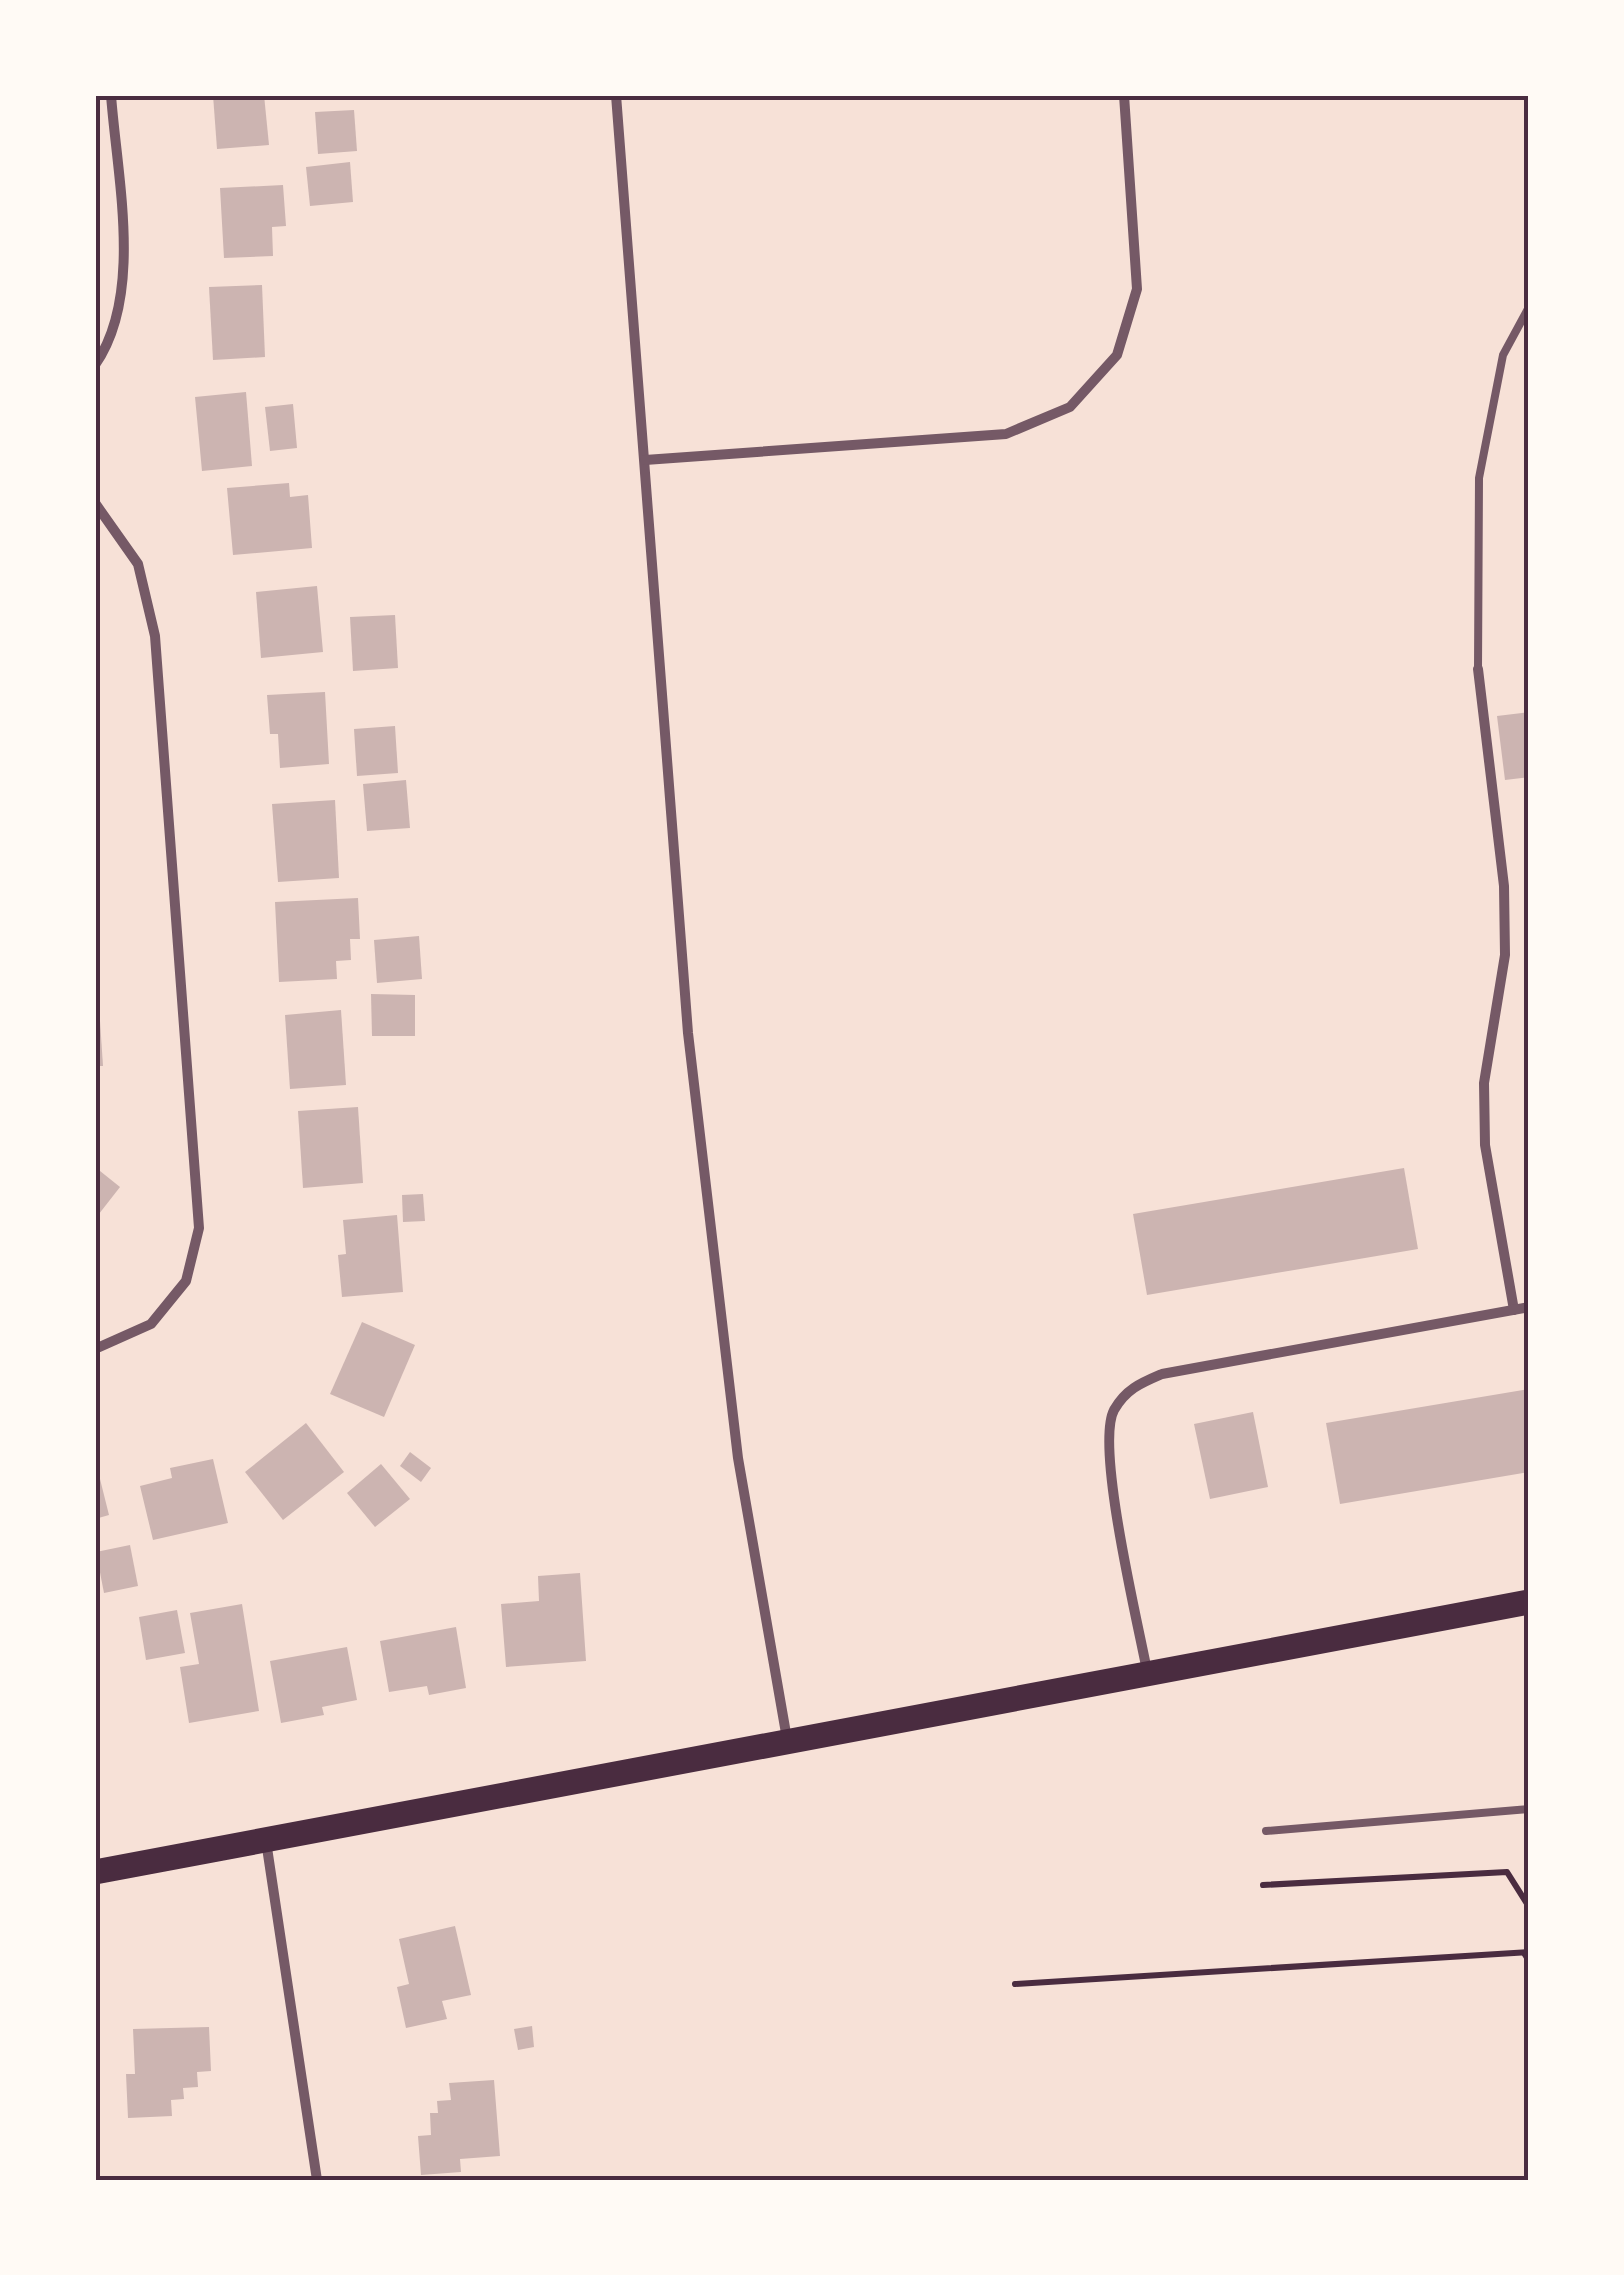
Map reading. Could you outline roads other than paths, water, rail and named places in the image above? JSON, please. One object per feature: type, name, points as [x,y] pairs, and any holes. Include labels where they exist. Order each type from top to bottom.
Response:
[{"type":"main road","points":[[95,1872],[1529,1602]]},
{"type":"street","points":[[95,365],[111,342],[125,281],[111,95]]},
{"type":"street","points":[[616,95],[688,1033],[738,1458],[787,1739]]},
{"type":"street","points":[[645,460],[1006,434],[1070,408],[1117,355],[1137,288],[1124,95]]},
{"type":"street","points":[[95,503],[138,564],[155,636],[199,1228],[186,1282],[151,1324],[95,1349]]},
{"type":"street","points":[[1478,669],[1504,886],[1505,955],[1484,1083],[1485,1145],[1514,1310]]},
{"type":"street","points":[[1147,1672],[1108,1454],[1112,1414],[1129,1388],[1162,1374],[1529,1307]]},
{"type":"street","points":[[266,1841],[318,2180]]},
{"type":"lane","points":[[1478,669],[1479,478],[1503,355],[1529,307]]},
{"type":"lane","points":[[1266,1831],[1529,1809]]}]
